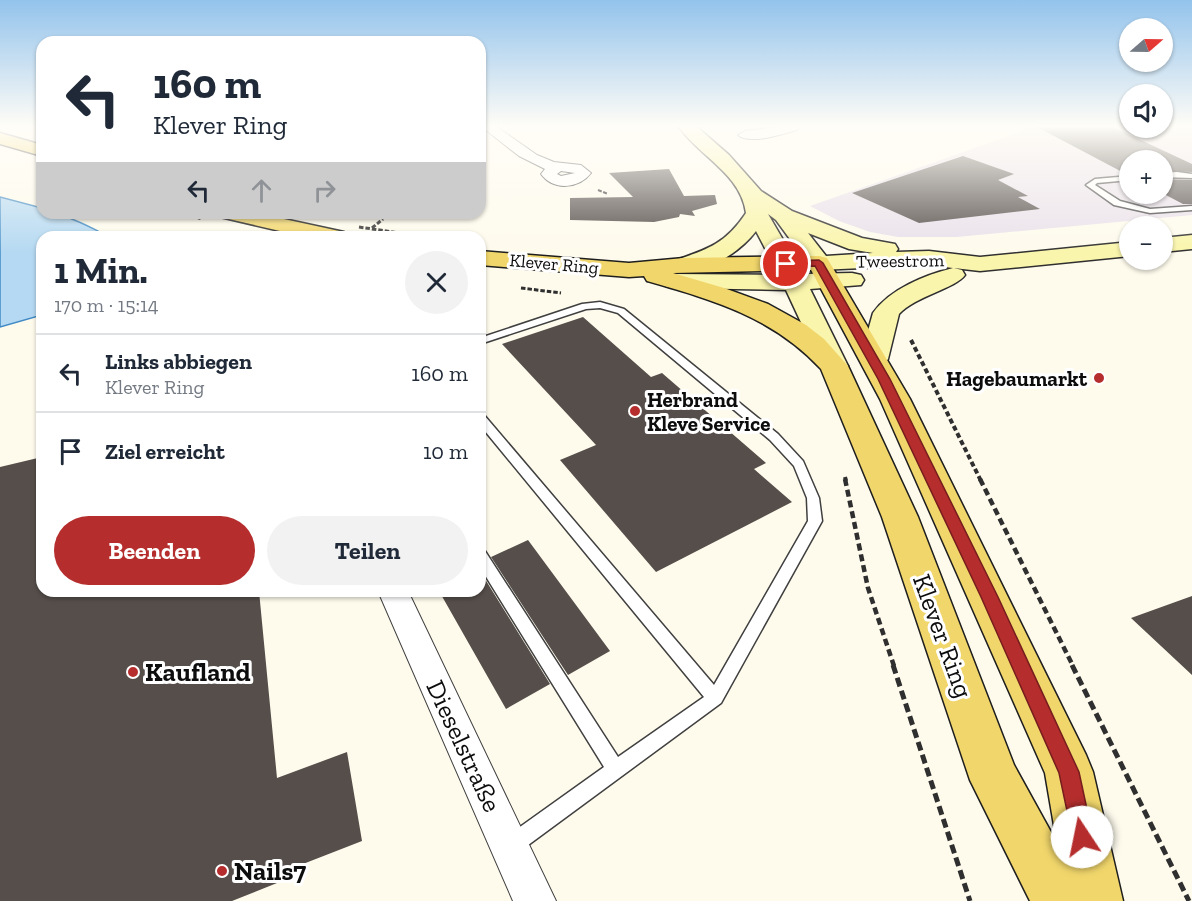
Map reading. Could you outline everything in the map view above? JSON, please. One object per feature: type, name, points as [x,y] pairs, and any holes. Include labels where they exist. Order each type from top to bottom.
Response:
[{"type":"main road","points":[[729,169],[755,204],[790,273]]},
{"type":"main road","points":[[755,204],[857,244],[930,258]]},
{"type":"main road","points":[[680,273],[734,245],[755,204]]},
{"type":"main road","points":[[784,215],[824,272]]},
{"type":"main road","points":[[254,219],[309,231]]},
{"type":"main road","points":[[1173,244],[1192,242]]},
{"type":"main road","name":"Tweestrom","points":[[824,272],[930,258],[980,264],[1119,250]]},
{"type":"main road","name":"Klever Ring","points":[[486,258],[680,273],[824,272],[854,362],[900,517],[995,780],[1059,901]]},
{"type":"main road","name":"Tweestrom","points":[[824,272],[952,275],[980,264]]},
{"type":"main road","name":"Klever Ring","points":[[680,273],[715,293],[759,310],[796,331],[814,345],[854,362]]},
{"type":"main road","name":"Klever Ring","points":[[790,273],[854,362],[989,597],[1069,772],[1095,901]]},
{"type":"main road","points":[[854,362],[893,305],[923,287],[952,275]]},
{"type":"street","name":"Dieselstraße","points":[[396,597],[535,901]]},
{"type":"lane","points":[[1173,174],[1192,176]]},
{"type":"lane","points":[[1119,179],[1095,181],[1090,185],[1119,203]]},
{"type":"lane","points":[[1121,204],[1150,211],[1192,207]]},
{"type":"lane","points":[[486,339],[585,306],[600,305],[621,311],[774,437],[799,464],[813,498],[815,521],[715,698],[510,847]]},
{"type":"lane","points":[[486,425],[715,698]]},
{"type":"lane","points":[[486,564],[616,770]]},
{"type":"path","points":[[372,229],[383,219]]},
{"type":"path","points":[[893,305],[916,317],[910,327],[912,341],[1189,901]]},
{"type":"path","points":[[844,473],[868,588],[970,901]]},
{"type":"shaded area","points":[[915,169],[1119,169],[1119,204],[1173,204],[1173,169],[1192,169],[1192,215],[1119,216],[1119,222],[957,237],[898,237],[870,232],[839,221],[810,206]]},
{"type":"water","points":[[0,197],[36,206],[36,219],[71,219],[98,231],[36,231],[36,317],[0,327]]},
{"type":"building","points":[[669,169],[684,196],[715,195],[717,204],[692,211],[695,216],[680,214],[679,217],[654,222],[570,220],[570,198],[633,197],[609,173]]},
{"type":"building","points":[[924,169],[1000,169],[1014,174],[998,180],[1028,196],[1018,197],[1040,209],[919,223],[852,193]]},
{"type":"building","points":[[1173,169],[1192,169],[1192,172],[1173,171]]},
{"type":"building","points":[[1173,179],[1192,180],[1192,204],[1183,204],[1173,199]]},
{"type":"building","name":"Herbrand Kleve Service","points":[[583,317],[651,377],[662,373],[766,463],[754,469],[792,502],[656,572],[560,460],[596,445],[502,344]]},
{"type":"building","name":"Kaufland","points":[[36,458],[36,597],[260,597],[277,778],[347,752],[362,841],[285,871],[287,879],[232,901],[0,901],[0,467]]},
{"type":"building","points":[[528,540],[610,651],[568,675],[491,557]]},
{"type":"building","points":[[486,581],[550,684],[506,709],[442,597],[486,597]]},
{"type":"building","points":[[1192,596],[1192,675],[1131,618]]},
{"type":"place","name":"Hagebaumarkt","points":[[1099,378]]},
{"type":"place","name":"Herbrand Kleve Service","points":[[635,411]]},
{"type":"place","name":"Kaufland","points":[[133,672]]},
{"type":"place","name":"Nails7","points":[[222,871]]},
{"type":"route","points":[[786,264],[819,263],[895,399],[1069,772],[1082,837]]}]
